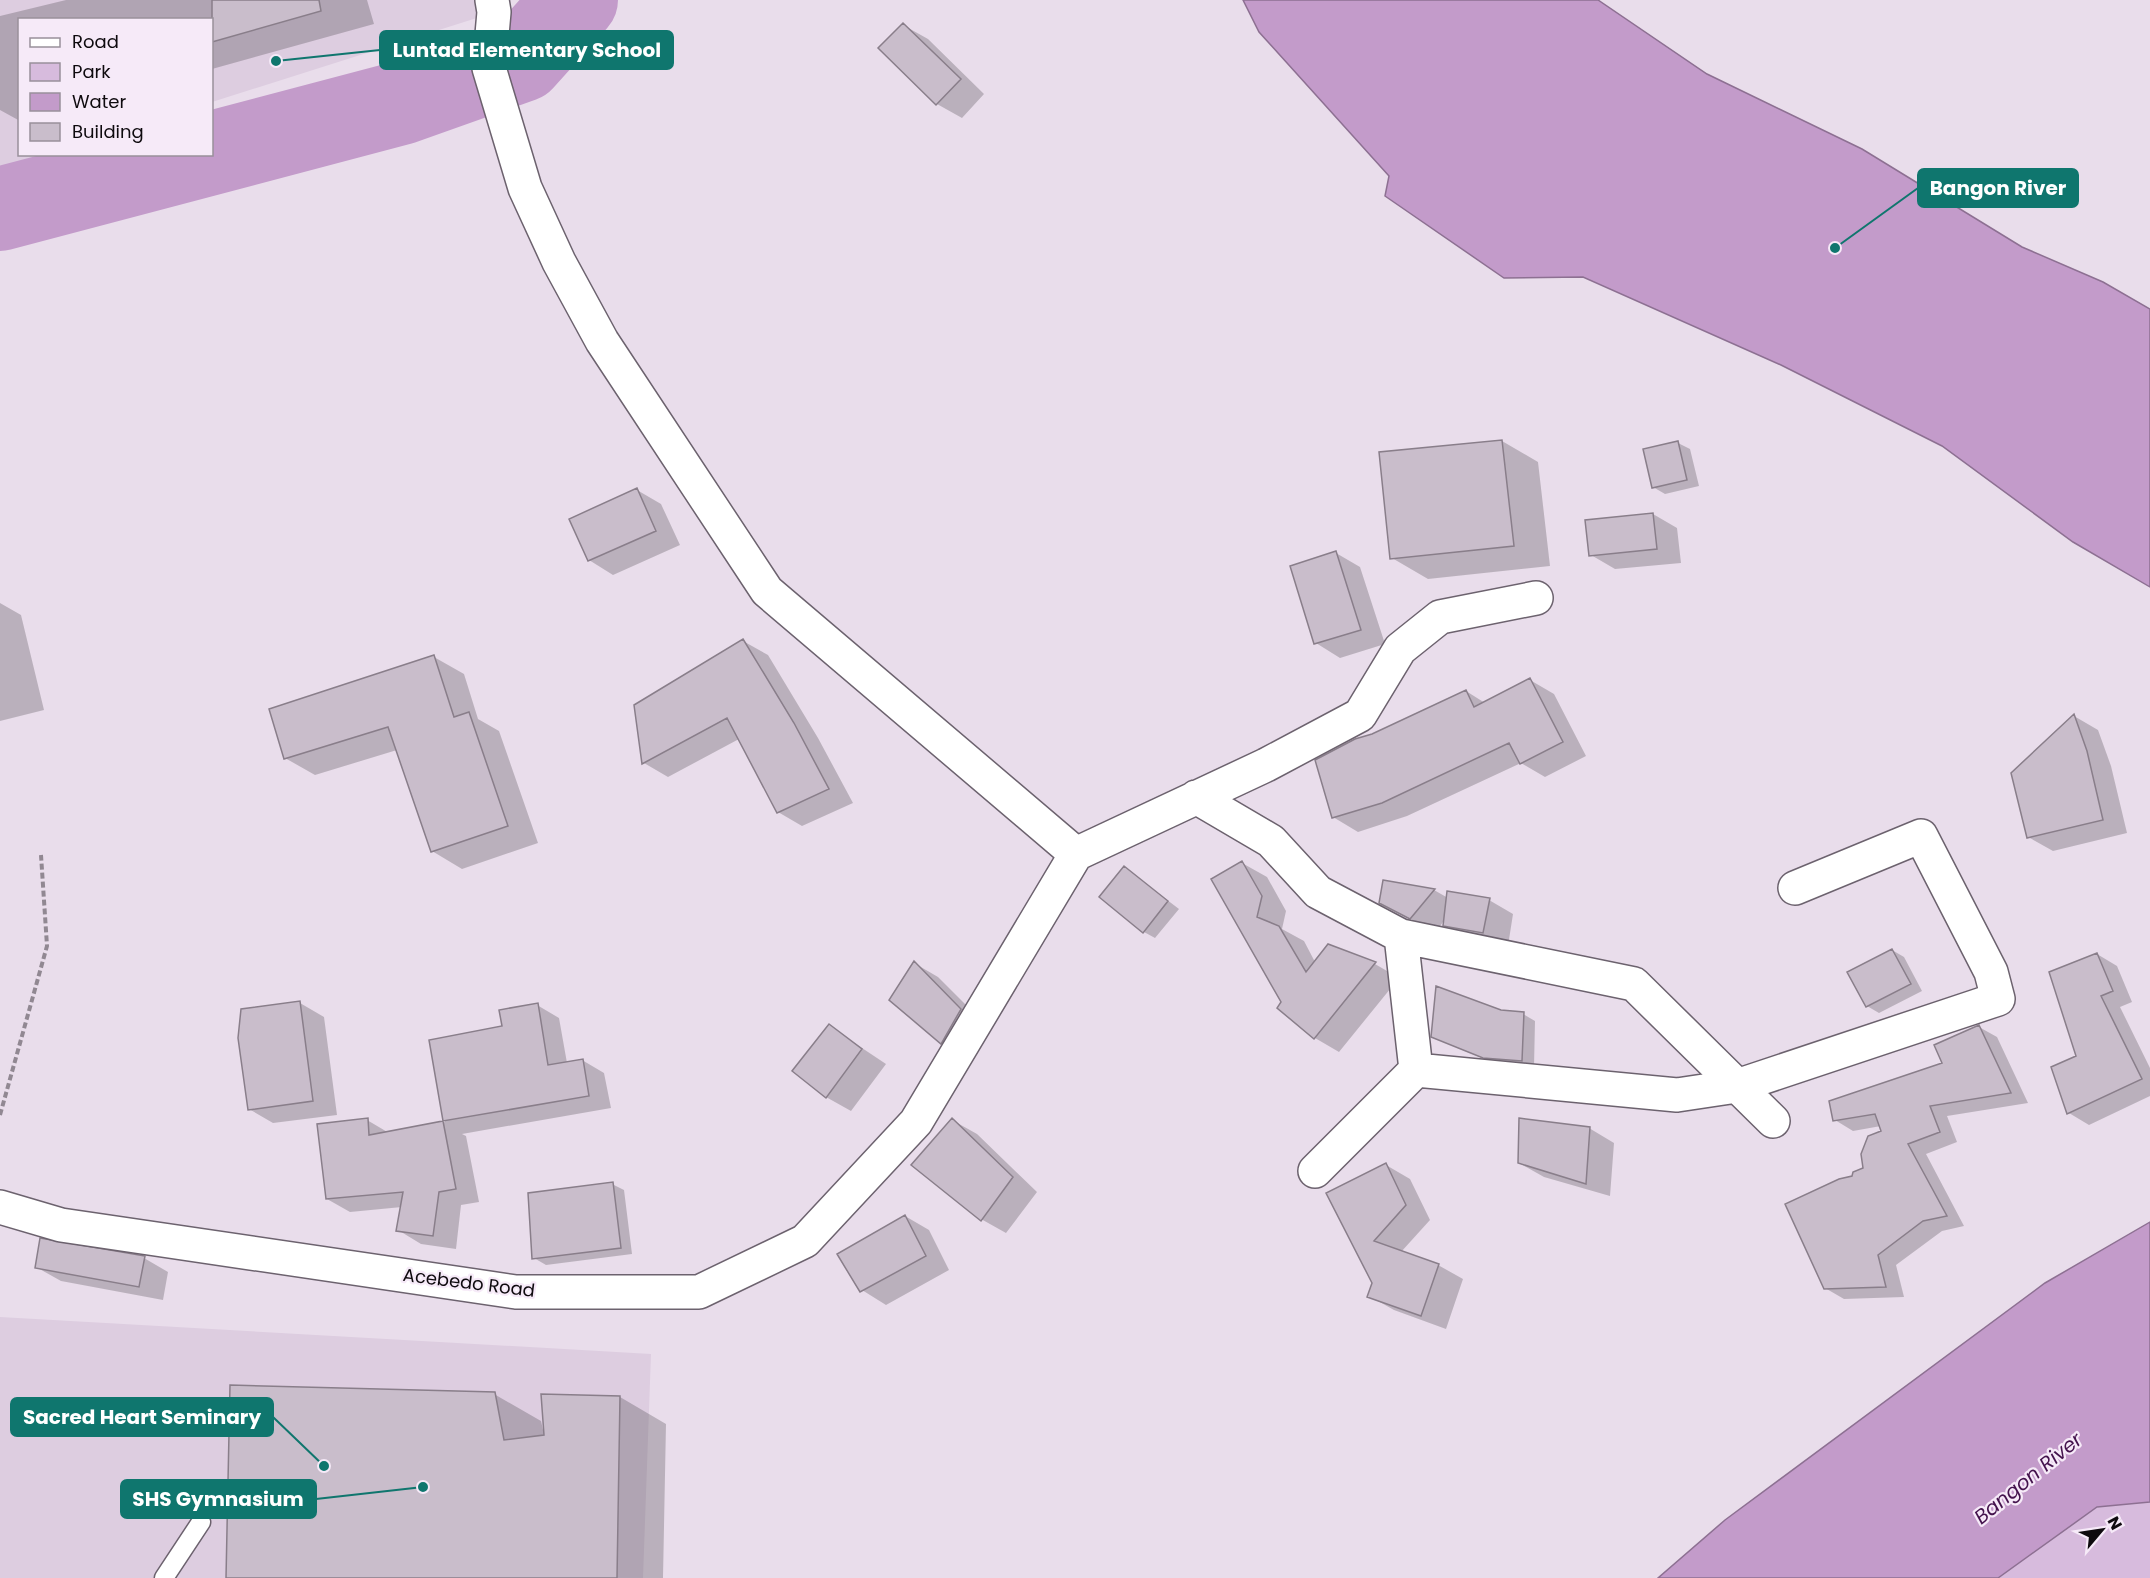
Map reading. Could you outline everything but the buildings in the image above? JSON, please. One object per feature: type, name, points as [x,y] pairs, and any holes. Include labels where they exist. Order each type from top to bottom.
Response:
[{"type":"street","points":[[492,0],[494,12],[489,68],[525,188],[559,262],[602,341],[767,591],[1076,854],[1360,715],[1400,649],[1440,617],[1536,598]]},
{"type":"street","points":[[1196,797],[1271,841],[1318,892],[1401,936],[1634,984],[1773,1121]]},
{"type":"street","points":[[1416,1070],[1677,1095],[1737,1086],[1998,999],[1991,972],[1921,836],[1795,888]]},
{"type":"street","name":"Acebedo Road","points":[[0,1207],[61,1226],[516,1292],[699,1292],[805,1241],[916,1122],[1076,854]]},
{"type":"street","points":[[1401,936],[1416,1070]]},
{"type":"street","points":[[1315,1171],[1416,1070]]},
{"type":"lane","points":[[164,1578],[201,1522]]},
{"type":"path","points":[[0,1115],[47,946],[41,855]]},
{"type":"shaded area","points":[[0,0],[479,0],[483,16],[213,102],[213,18],[18,18],[18,156],[43,156],[0,169]]},
{"type":"shaded area","points":[[0,1317],[651,1354],[643,1578],[0,1578]]},
{"type":"green space","points":[[2150,1502],[2150,1578],[1998,1578],[2097,1507]]},
{"type":"water","points":[[1243,0],[1598,0],[1707,74],[1862,149],[2022,247],[2103,282],[2150,309],[2150,587],[2073,542],[1942,446],[1781,365],[1583,277],[1504,278],[1385,196],[1389,176],[1259,32]]},
{"type":"water","points":[[2150,1222],[2150,1502],[2097,1507],[1998,1578],[1658,1578],[1725,1520],[2045,1283]]},
{"type":"waterway","points":[[213,153],[401,103],[522,60],[576,0]]},
{"type":"waterway","points":[[0,209],[200,156]]},
{"type":"place","name":"Luntad Elementary School","points":[[276,61]]},
{"type":"place","name":"Bangon River","points":[[1835,248]]},
{"type":"place","name":"Sacred Heart Seminary","points":[[324,1466]]},
{"type":"place","name":"SHS Gymnasium","points":[[423,1487]]}]
